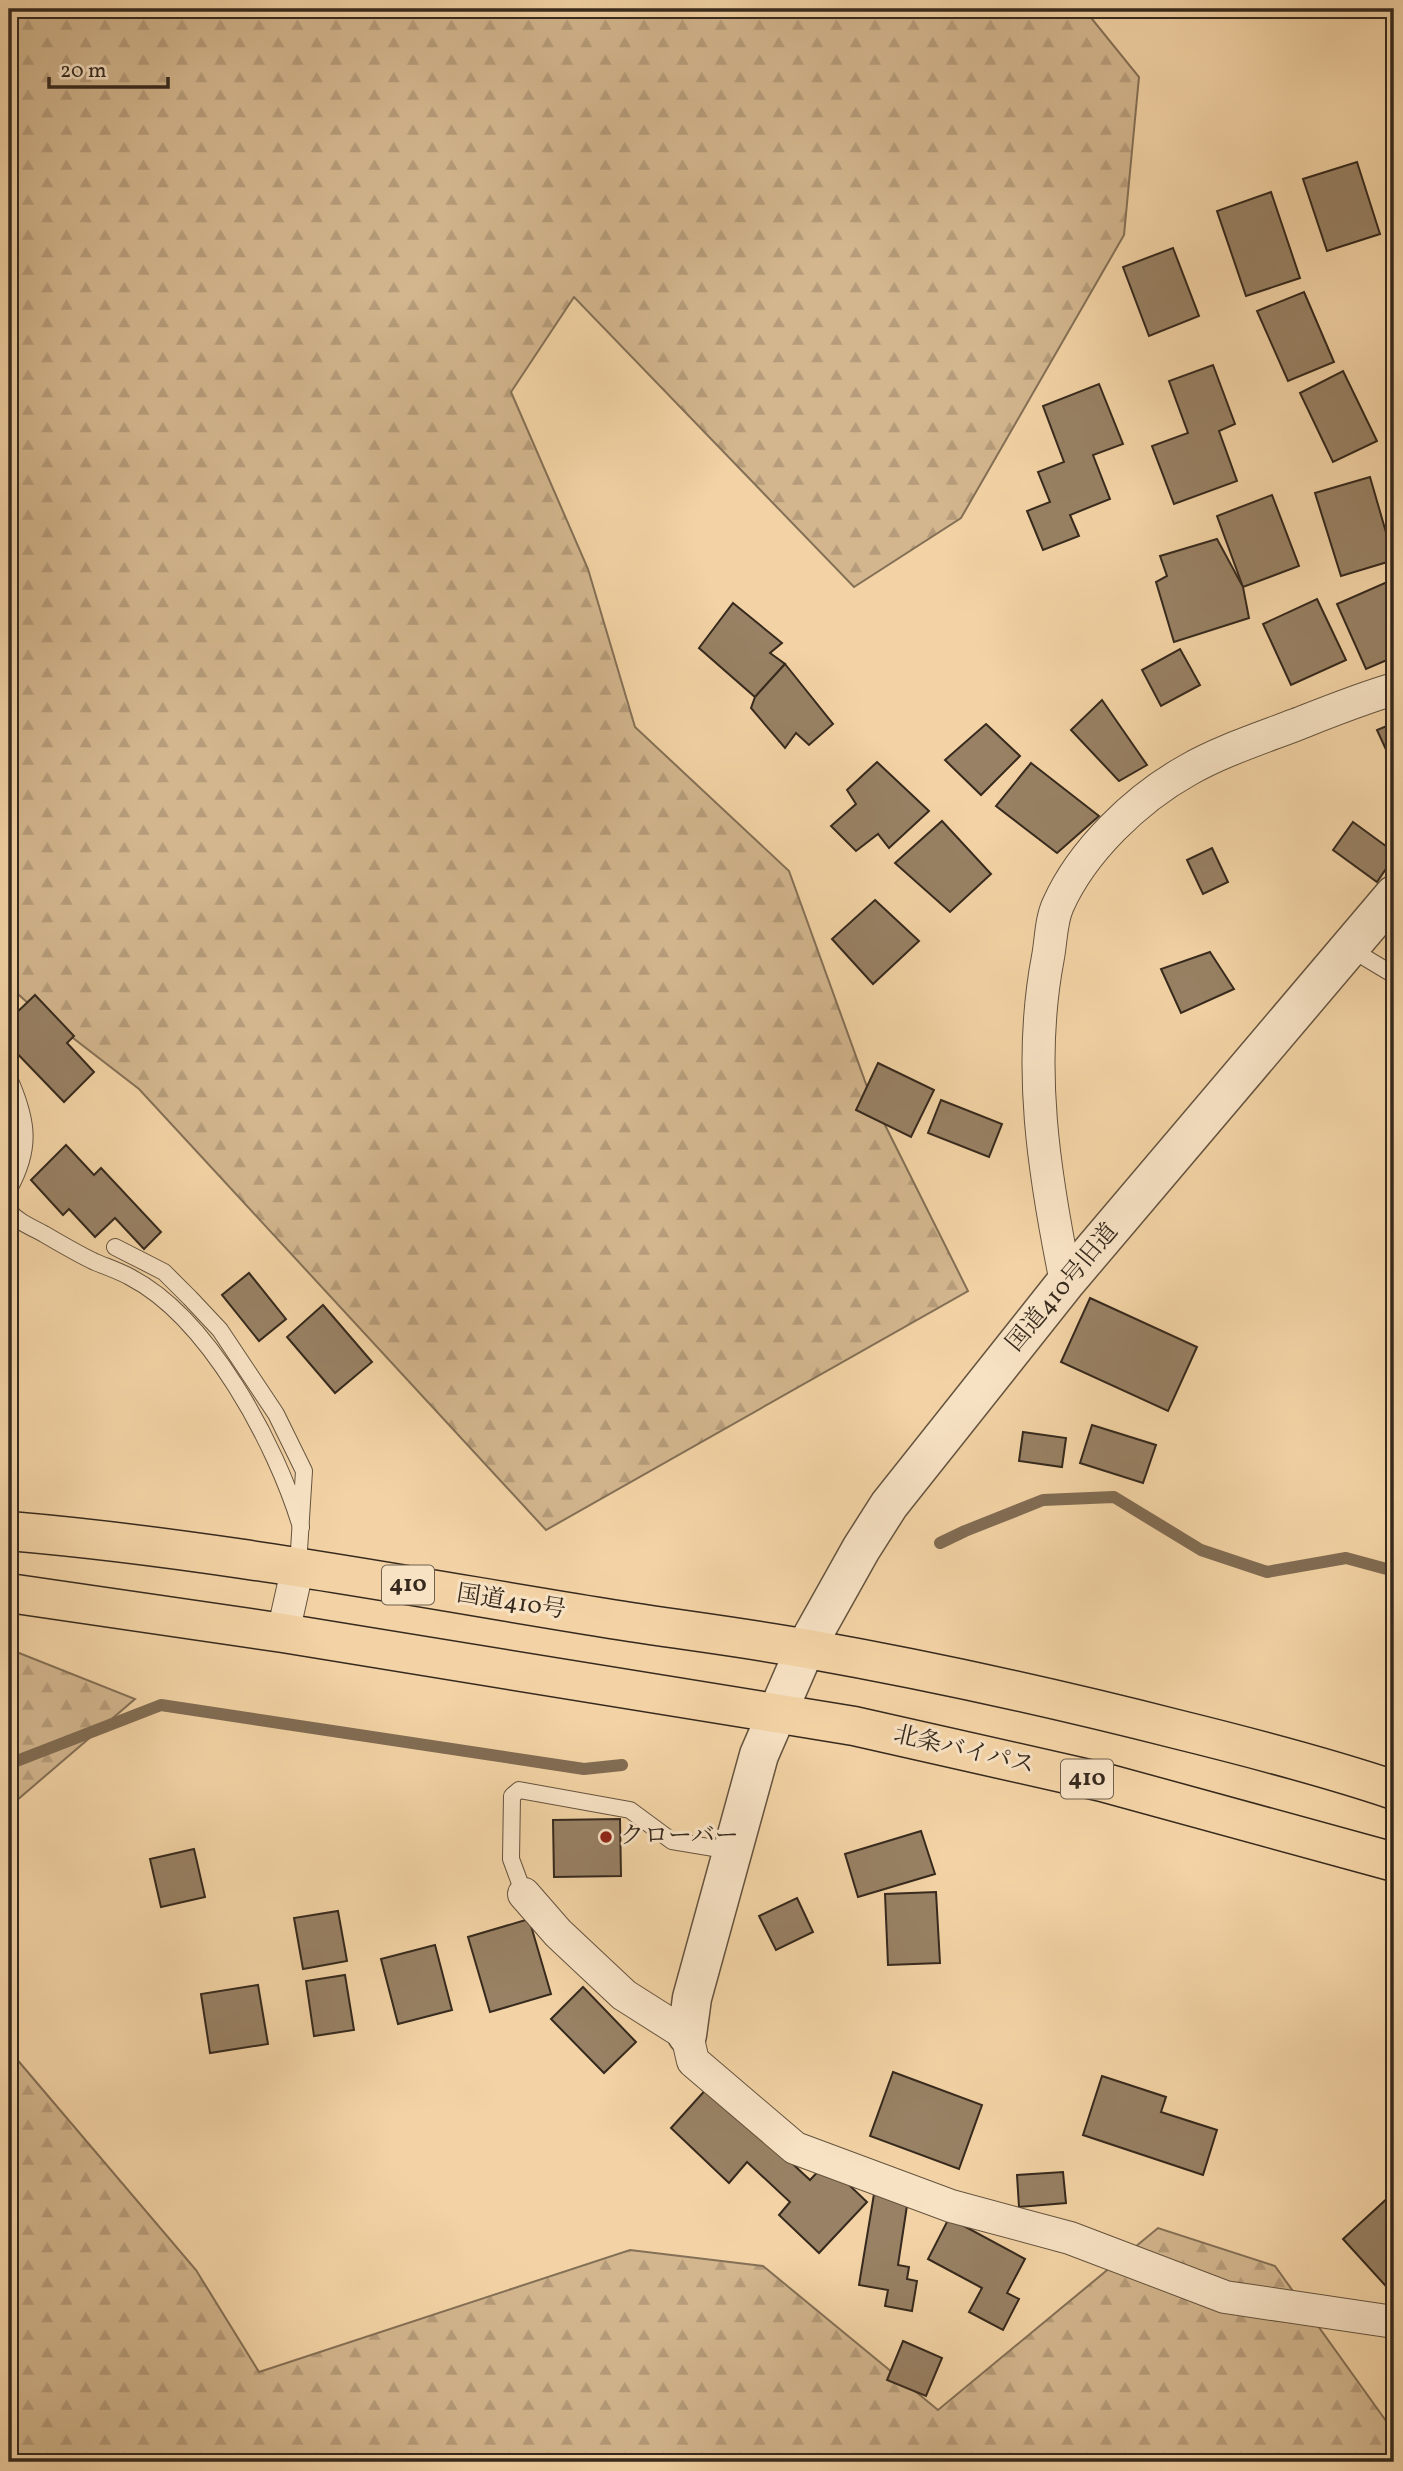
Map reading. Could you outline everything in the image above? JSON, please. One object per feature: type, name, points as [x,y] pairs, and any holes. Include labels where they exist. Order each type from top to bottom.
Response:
[{"type":"highway","name":"国道410号","points":[[9,1531],[298,1566],[474,1597],[805,1648]]},
{"type":"highway","name":"410","points":[[9,1592],[283,1633],[776,1713]]},
{"type":"highway","name":"410","points":[[805,1648],[980,1681],[1237,1744],[1394,1790]]},
{"type":"highway","name":"北条バイパス","points":[[776,1713],[854,1726],[1102,1782],[1394,1862]]},
{"type":"street","points":[[1066,1282],[1041,1141],[1038,1091],[1039,1001],[1057,907],[1092,849],[1139,805],[1188,770],[1260,738],[1394,689]]},
{"type":"street","name":"国道410号旧道","points":[[687,2035],[692,1997],[759,1755],[805,1648],[854,1560],[889,1505],[1066,1282],[1394,895]]},
{"type":"street","points":[[283,1633],[298,1566]]},
{"type":"street","points":[[524,1894],[558,1933],[624,1995],[687,2035],[694,2061],[795,2148],[951,2206],[1070,2238],[1225,2297],[1394,2322]]},
{"type":"lane","points":[[1349,948],[1394,975]]},
{"type":"lane","points":[[9,1189],[19,1170],[26,1127],[11,1083]]},
{"type":"lane","points":[[9,1211],[16,1220],[94,1262],[129,1276],[173,1307],[220,1363],[243,1396],[283,1475],[301,1527]]},
{"type":"lane","points":[[115,1247],[164,1272],[220,1330],[276,1414],[304,1471],[298,1566]]},
{"type":"lane","points":[[524,1894],[511,1859],[512,1796],[519,1790],[630,1810],[672,1841],[732,1851]]},
{"type":"green space","points":[[9,9],[1084,9],[1139,77],[1124,235],[961,518],[854,587],[574,297],[511,392],[588,569],[635,727],[789,871],[870,1095],[968,1291],[546,1530],[139,1089],[9,986]]},
{"type":"green space","points":[[9,1649],[135,1699],[9,1807]]},
{"type":"green space","points":[[9,2050],[196,2270],[259,2372],[630,2250],[763,2266],[938,2410],[1158,2228],[1275,2266],[1394,2432],[1394,2462],[9,2462]]},
{"type":"building","points":[[1357,162],[1380,234],[1327,251],[1303,179]]},
{"type":"building","points":[[1271,192],[1300,278],[1246,296],[1217,211]]},
{"type":"building","points":[[1173,248],[1199,316],[1149,336],[1123,267]]},
{"type":"building","points":[[1304,292],[1334,362],[1288,381],[1257,311]]},
{"type":"building","points":[[1213,365],[1235,424],[1219,431],[1237,481],[1174,504],[1152,446],[1188,433],[1169,381]]},
{"type":"building","points":[[1343,371],[1377,441],[1333,462],[1300,393]]},
{"type":"building","points":[[1099,384],[1123,444],[1093,455],[1110,499],[1070,515],[1079,536],[1043,550],[1027,511],[1050,502],[1038,472],[1064,462],[1043,406]]},
{"type":"building","points":[[1370,477],[1394,560],[1341,576],[1315,493]]},
{"type":"building","points":[[1272,495],[1299,566],[1243,587],[1217,516]]},
{"type":"building","points":[[1217,539],[1243,587],[1249,618],[1174,642],[1156,582],[1167,576],[1160,556]]},
{"type":"building","points":[[1394,579],[1394,657],[1366,669],[1337,604]]},
{"type":"building","points":[[1317,599],[1346,660],[1291,685],[1263,624]]},
{"type":"building","points":[[733,603],[782,643],[770,653],[785,664],[755,697],[699,648]]},
{"type":"building","points":[[1180,649],[1200,685],[1161,706],[1142,670]]},
{"type":"building","points":[[785,664],[833,724],[809,745],[796,733],[785,748],[751,708],[755,697]]},
{"type":"building","points":[[1102,700],[1147,765],[1119,781],[1071,730]]},
{"type":"building","points":[[1394,723],[1394,767],[1377,730]]},
{"type":"building","points":[[986,724],[1020,756],[981,795],[945,760]]},
{"type":"building","points":[[877,762],[929,811],[889,848],[878,834],[856,851],[831,826],[856,804],[847,790]]},
{"type":"building","points":[[1031,763],[1099,816],[1057,853],[996,806]]},
{"type":"building","points":[[942,821],[991,874],[950,912],[895,863]]},
{"type":"building","points":[[1353,822],[1394,852],[1394,857],[1377,882],[1333,850]]},
{"type":"building","points":[[1212,848],[1228,882],[1203,894],[1187,860]]},
{"type":"building","points":[[875,900],[919,941],[873,984],[832,939]]},
{"type":"building","points":[[1210,952],[1234,989],[1181,1013],[1161,969]]},
{"type":"building","points":[[35,995],[74,1036],[67,1043],[94,1072],[64,1102],[9,1045],[9,1020]]},
{"type":"building","points":[[878,1063],[934,1090],[911,1137],[856,1110]]},
{"type":"building","points":[[941,1100],[1002,1124],[989,1157],[928,1133]]},
{"type":"building","points":[[66,1145],[94,1175],[101,1168],[161,1232],[144,1249],[115,1218],[95,1237],[69,1209],[63,1215],[31,1180]]},
{"type":"building","points":[[249,1273],[286,1319],[259,1341],[222,1295]]},
{"type":"building","points":[[1090,1298],[1197,1347],[1168,1411],[1061,1362]]},
{"type":"building","points":[[323,1305],[372,1362],[335,1393],[287,1337]]},
{"type":"building","points":[[1092,1425],[1156,1445],[1143,1483],[1080,1463]]},
{"type":"building","points":[[1023,1432],[1066,1438],[1062,1467],[1019,1461]]},
{"type":"building","points":[[620,1819],[621,1876],[554,1877],[553,1820]]},
{"type":"building","points":[[921,1831],[935,1874],[858,1897],[845,1854]]},
{"type":"building","points":[[194,1849],[205,1897],[161,1907],[150,1859]]},
{"type":"building","points":[[936,1892],[940,1963],[888,1965],[885,1894]]},
{"type":"building","points":[[797,1898],[813,1932],[776,1950],[759,1916]]},
{"type":"building","points":[[338,1911],[347,1961],[303,1969],[294,1918]]},
{"type":"building","points":[[529,1919],[551,1994],[490,2012],[468,1937]]},
{"type":"building","points":[[435,1945],[452,2010],[398,2024],[381,1959]]},
{"type":"building","points":[[345,1975],[354,2030],[314,2036],[306,1981]]},
{"type":"building","points":[[258,1985],[268,2044],[210,2053],[201,1994]]},
{"type":"building","points":[[583,1987],[636,2042],[604,2073],[551,2019]]},
{"type":"building","points":[[893,2072],[982,2105],[959,2169],[870,2136]]},
{"type":"building","points":[[1102,2076],[1166,2097],[1161,2112],[1217,2130],[1203,2175],[1083,2135]]},
{"type":"building","points":[[709,2086],[810,2180],[826,2163],[867,2202],[819,2253],[779,2215],[790,2202],[747,2162],[729,2183],[671,2128]]},
{"type":"building","points":[[1063,2172],[1066,2203],[1019,2207],[1017,2175]]},
{"type":"building","points":[[874,2194],[908,2199],[898,2265],[909,2267],[907,2279],[917,2281],[912,2311],[885,2306],[888,2290],[859,2285]]},
{"type":"building","points":[[1391,2195],[1394,2198],[1394,2295],[1343,2239]]},
{"type":"building","points":[[949,2218],[1025,2259],[1007,2293],[1019,2299],[1003,2330],[969,2312],[982,2288],[928,2259]]},
{"type":"building","points":[[903,2341],[942,2358],[926,2396],[887,2380]]},
{"type":"waterway","points":[[940,1543],[1043,1500],[1114,1497],[1201,1550],[1267,1572],[1346,1558],[1394,1571]]},
{"type":"waterway","points":[[9,1764],[161,1705],[584,1769],[622,1765]]},
{"type":"place","name":"クローバー","points":[[606,1837]]}]
